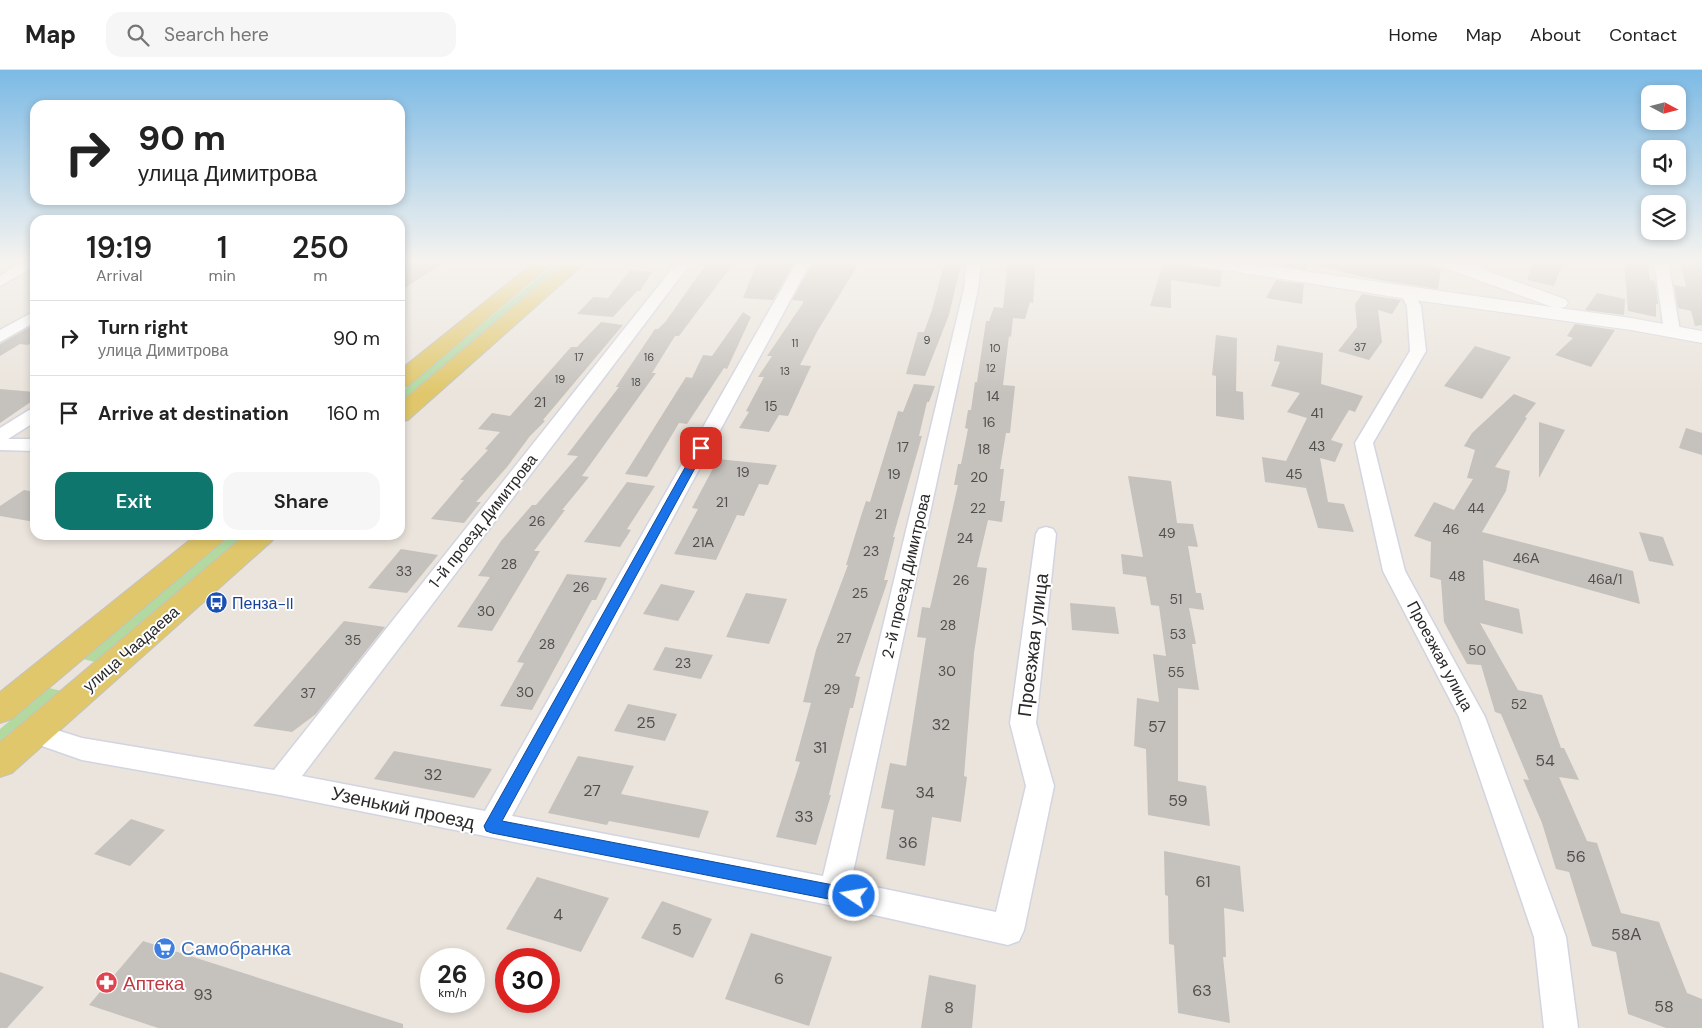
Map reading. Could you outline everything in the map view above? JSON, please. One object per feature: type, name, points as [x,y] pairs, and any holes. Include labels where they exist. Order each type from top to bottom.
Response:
[{"type":"main road","points":[[405,377],[493,305]]},
{"type":"main road","points":[[405,411],[527,305]]},
{"type":"main road","points":[[1492,305],[1631,324],[1702,337]]},
{"type":"main road","points":[[1562,305],[1631,324]]},
{"type":"main road","points":[[0,710],[207,540]]},
{"type":"main road","name":"улица Чаадаева","points":[[0,763],[256,540]]},
{"type":"street","name":"1-й проезд Димитрова","points":[[280,783],[651,305]]},
{"type":"street","points":[[492,826],[780,305]]},
{"type":"street","name":"2-й проезд Димитрова","points":[[834,892],[968,305]]},
{"type":"street","name":"Проезжая улица","points":[[1413,305],[1418,351],[1364,444],[1394,570],[1472,717],[1550,937],[1561,1028]]},
{"type":"street","points":[[1668,305],[1672,331]]},
{"type":"street","points":[[0,336],[30,319]]},
{"type":"street","points":[[0,436],[30,417]]},
{"type":"street","points":[[0,444],[30,445]]},
{"type":"street","name":"Проезжая улица","points":[[1008,930],[1040,786],[1023,723],[1046,534]]},
{"type":"street","name":"Узенький проезд","points":[[34,733],[82,749],[280,783],[834,892],[1008,930]]},
{"type":"green space","points":[[506,305],[519,305],[405,402],[405,389]]},
{"type":"green space","points":[[225,540],[243,540],[99,663],[83,659]]},
{"type":"green space","points":[[49,688],[66,692],[0,749],[0,729]]},
{"type":"building","points":[[586,305],[624,305],[613,317],[577,314]]},
{"type":"building","points":[[677,305],[702,305],[679,336],[675,336],[652,373],[656,373],[582,476],[589,477],[562,510],[565,510],[534,551],[540,551],[492,631],[457,627],[490,577],[478,576],[501,541],[532,505],[536,505],[578,456],[567,455],[619,387],[616,387],[655,329],[658,329]]},
{"type":"building","points":[[802,305],[834,305],[800,365],[811,366],[788,416],[779,415],[769,432],[739,428],[749,412],[746,411],[764,377],[758,377],[772,356],[767,356]]},
{"type":"building","points":[[933,305],[951,305],[925,376],[906,374],[918,332],[924,332]]},
{"type":"building","points":[[1003,305],[1029,305],[1025,319],[1013,318],[1011,337],[1009,336],[1003,385],[1015,386],[1010,433],[1006,433],[1000,469],[1004,469],[1000,501],[1005,501],[1002,522],[988,520],[977,567],[987,568],[974,653],[964,776],[967,777],[961,822],[932,817],[925,866],[886,859],[894,810],[881,808],[890,763],[906,766],[926,638],[917,637],[922,607],[930,608],[958,485],[954,485],[958,464],[961,464],[968,429],[965,428],[968,410],[971,410],[975,382],[977,382],[986,321],[989,321],[994,307],[1003,308]]},
{"type":"building","points":[[1171,305],[1171,308],[1150,306]]},
{"type":"building","points":[[1355,305],[1398,305],[1392,314],[1378,310],[1382,342],[1369,360],[1338,351],[1357,327]]},
{"type":"building","points":[[1589,305],[1625,305],[1624,315],[1585,310]]},
{"type":"building","points":[[1628,305],[1656,305],[1656,317],[1628,311]]},
{"type":"building","points":[[1677,305],[1702,305],[1702,325],[1695,326],[1691,311],[1678,308]]},
{"type":"building","points":[[743,312],[751,317],[727,369],[724,368],[687,424],[679,423],[647,477],[625,474],[686,377],[692,378],[703,355],[712,356]]},
{"type":"building","points":[[601,322],[623,325],[476,502],[481,502],[464,523],[431,519],[464,480],[460,480],[488,450],[485,449],[500,432],[478,429],[492,413],[510,416],[571,347],[577,347]]},
{"type":"building","points":[[1575,324],[1615,330],[1591,367],[1555,355],[1573,338],[1567,336]]},
{"type":"building","points":[[30,327],[30,344],[28,345],[20,344],[0,356],[0,344]]},
{"type":"building","points":[[1216,335],[1237,338],[1236,391],[1243,392],[1244,420],[1216,416],[1216,376],[1212,375]]},
{"type":"building","points":[[1277,345],[1323,353],[1321,384],[1363,396],[1355,412],[1349,410],[1331,440],[1343,444],[1335,462],[1320,458],[1328,502],[1344,504],[1354,532],[1318,528],[1306,488],[1265,482],[1262,457],[1286,461],[1307,418],[1287,412],[1300,393],[1271,386],[1280,362],[1274,361]]},
{"type":"building","points":[[1475,346],[1511,357],[1482,399],[1444,386]]},
{"type":"building","points":[[914,384],[935,386],[929,402],[927,402],[919,436],[922,436],[893,537],[895,537],[884,580],[888,580],[855,676],[860,677],[853,708],[850,708],[829,795],[831,795],[816,845],[776,837],[800,762],[795,761],[811,703],[803,702],[816,650],[848,565],[846,565],[866,501],[870,502],[898,411],[903,412]]},
{"type":"building","points":[[0,389],[30,392],[30,402],[0,423]]},
{"type":"building","points":[[1514,394],[1536,403],[1525,417],[1527,418],[1495,467],[1510,471],[1506,491],[1482,532],[1633,571],[1640,604],[1483,560],[1485,600],[1519,609],[1523,634],[1480,623],[1518,690],[1542,695],[1561,748],[1564,748],[1579,780],[1559,777],[1587,841],[1597,843],[1621,913],[1659,922],[1687,993],[1702,999],[1702,1028],[1666,1028],[1628,1014],[1616,952],[1592,946],[1569,872],[1556,869],[1542,823],[1523,779],[1529,780],[1501,714],[1495,712],[1481,665],[1467,664],[1444,622],[1441,580],[1430,577],[1431,542],[1414,536],[1434,502],[1454,510],[1473,479],[1467,478],[1475,450],[1464,446],[1472,433]]},
{"type":"building","points":[[1539,422],[1565,430],[1539,478]]},
{"type":"building","points":[[1686,428],[1702,433],[1702,455],[1679,448]]},
{"type":"building","points":[[718,459],[777,465],[768,485],[759,484],[744,516],[737,515],[716,560],[674,554],[698,509],[692,508]]},
{"type":"building","points":[[1128,476],[1171,481],[1177,523],[1193,524],[1198,547],[1188,546],[1196,593],[1201,593],[1204,610],[1189,608],[1196,644],[1192,644],[1199,690],[1178,688],[1178,781],[1206,786],[1210,826],[1148,815],[1146,749],[1134,746],[1137,698],[1159,702],[1153,654],[1166,656],[1159,606],[1151,605],[1146,577],[1123,574],[1121,554],[1143,557]]},
{"type":"building","points":[[627,482],[655,486],[627,529],[631,530],[620,547],[584,542]]},
{"type":"building","points":[[24,490],[30,491],[30,521],[0,516],[0,506]]},
{"type":"building","points":[[1639,532],[1663,537],[1674,566],[1649,561]]},
{"type":"building","points":[[401,549],[438,555],[407,593],[368,588]]},
{"type":"building","points":[[567,574],[607,578],[596,600],[592,600],[532,710],[500,706],[524,663],[517,662]]},
{"type":"building","points":[[661,584],[695,591],[678,621],[643,614]]},
{"type":"building","points":[[746,593],[787,599],[769,644],[726,637]]},
{"type":"building","points":[[1070,603],[1115,607],[1119,634],[1072,630]]},
{"type":"building","points":[[344,621],[385,627],[316,714],[292,732],[253,726]]},
{"type":"building","points":[[665,647],[713,655],[701,679],[653,670]]},
{"type":"building","points":[[628,704],[677,714],[665,741],[614,731]]},
{"type":"building","points":[[394,751],[492,769],[474,798],[374,779]]},
{"type":"building","points":[[578,756],[634,766],[621,794],[709,811],[699,838],[609,821],[607,825],[548,813]]},
{"type":"building","points":[[131,819],[165,830],[130,866],[94,854]]},
{"type":"building","points":[[1164,851],[1240,866],[1244,912],[1224,908],[1226,957],[1223,957],[1230,1023],[1178,1013],[1174,945],[1169,944],[1168,896],[1165,895]]},
{"type":"building","points":[[537,877],[609,898],[581,952],[506,929]]},
{"type":"building","points":[[662,901],[712,919],[693,958],[641,938]]},
{"type":"building","points":[[751,933],[832,957],[809,1026],[725,999]]},
{"type":"building","points":[[143,941],[403,1024],[403,1028],[158,1028],[89,1005]]},
{"type":"building","points":[[0,972],[44,987],[7,1028],[0,1028]]},
{"type":"building","points":[[929,975],[976,985],[972,1028],[921,1028]]},
{"type":"place","name":"Пенза-II","points":[[216,603]]},
{"type":"place","name":"Самобранка","points":[[165,948]]},
{"type":"place","name":"Аптека","points":[[107,983]]},
{"type":"route","points":[[701,448],[492,826],[854,896]]}]
